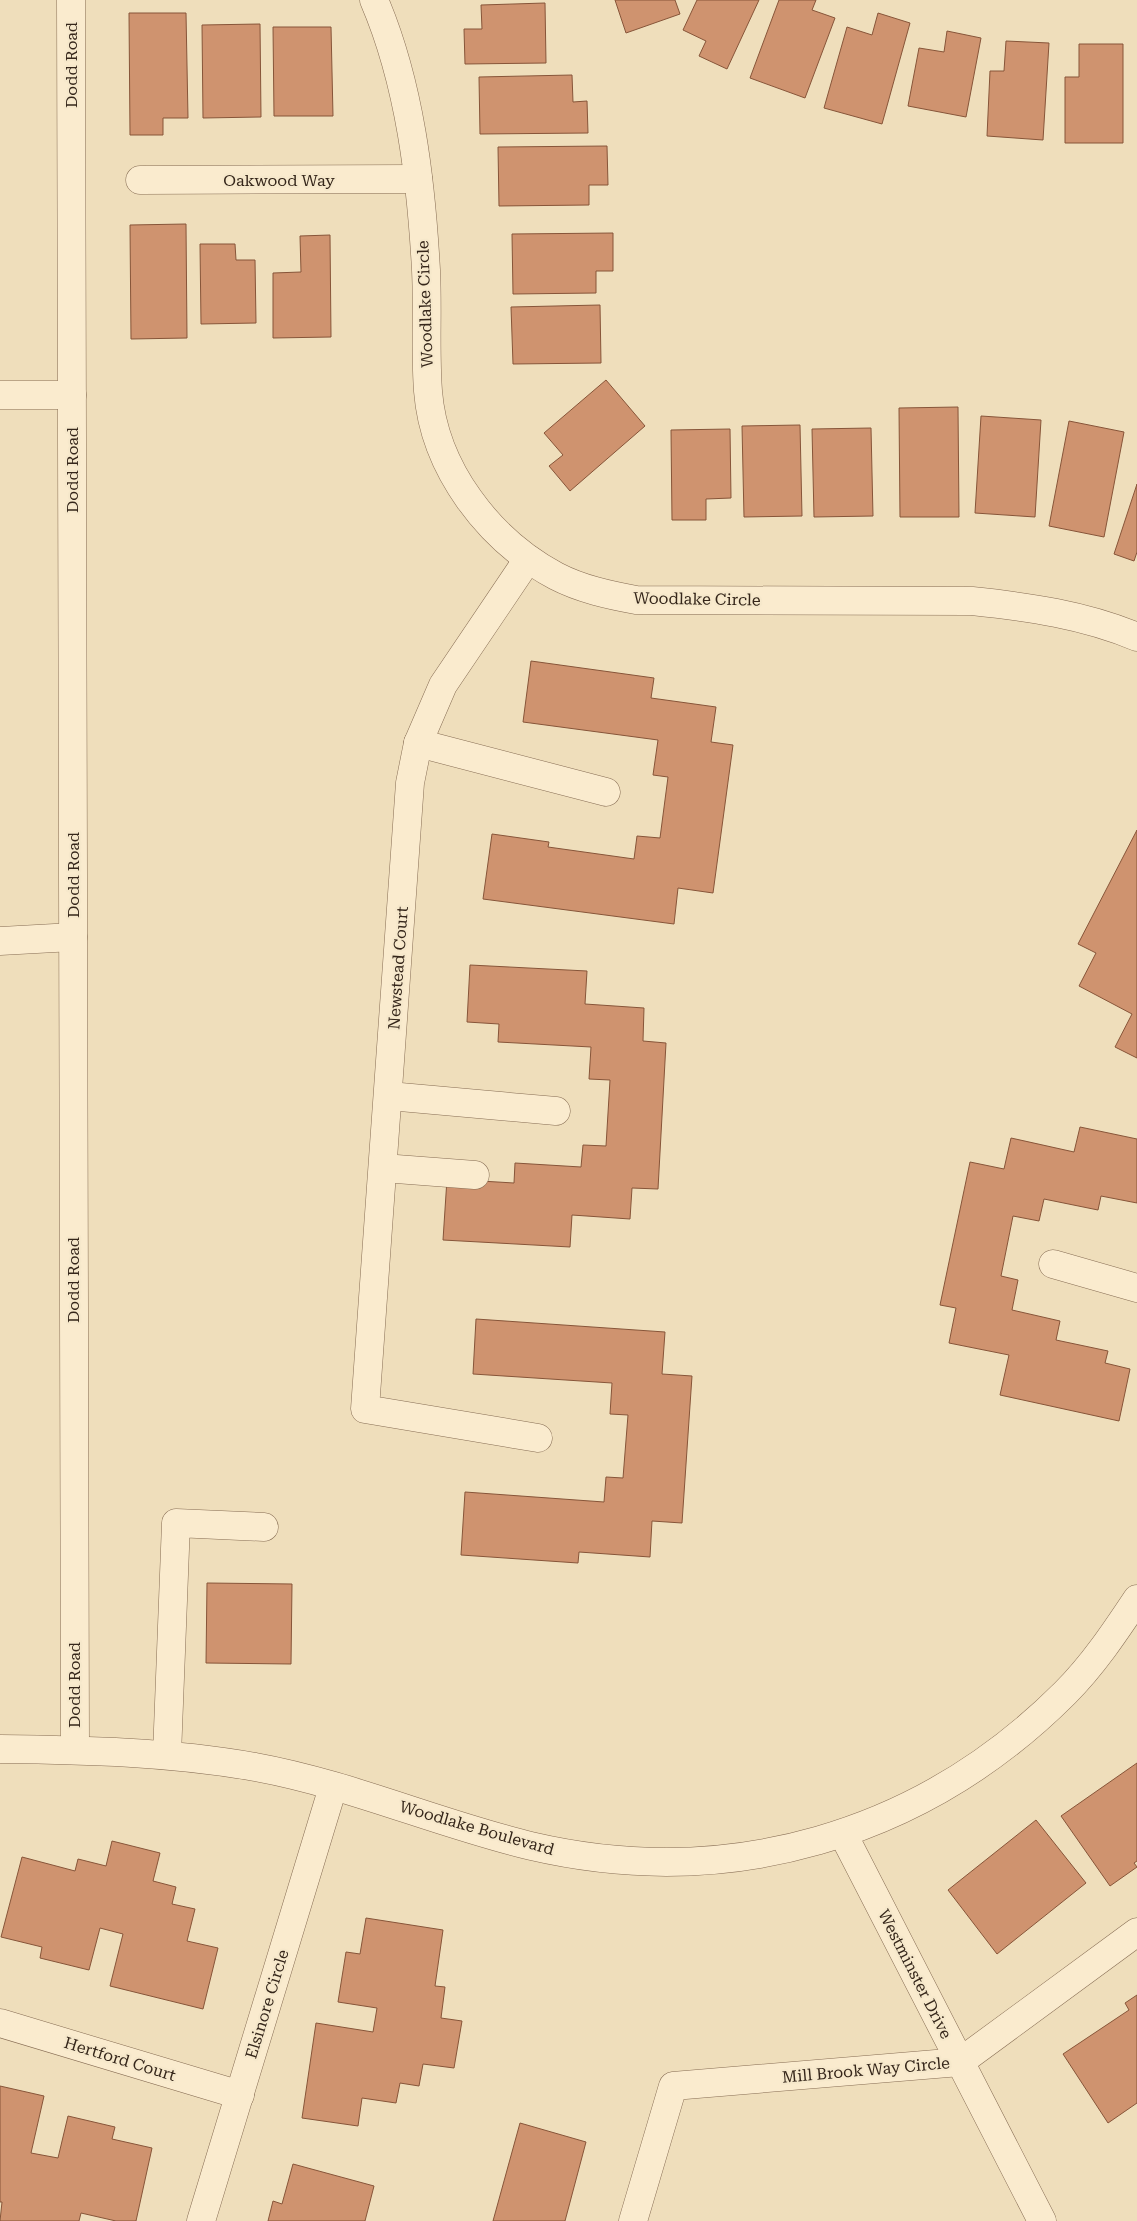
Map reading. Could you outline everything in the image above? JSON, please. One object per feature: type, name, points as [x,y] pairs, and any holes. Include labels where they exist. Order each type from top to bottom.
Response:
[{"type":"street","name":"Dodd Road","points":[[71,0],[74,1750]]},
{"type":"street","name":"Woodlake Circle","points":[[374,0],[395,61],[418,179],[426,270],[428,392],[433,419],[451,470],[482,516],[500,536],[528,559],[558,576],[583,587],[636,600],[972,601],[1022,607],[1080,618],[1137,637]]},
{"type":"street","name":"Oakwood Way","points":[[140,180],[418,179]]},
{"type":"street","points":[[0,395],[72,395]]},
{"type":"street","name":"Newstead Court","points":[[528,559],[443,685],[418,743],[410,783],[365,1409],[538,1438]]},
{"type":"street","points":[[418,743],[606,792]]},
{"type":"street","points":[[0,941],[73,937]]},
{"type":"street","points":[[389,1096],[556,1111]]},
{"type":"street","points":[[383,1168],[475,1175]]},
{"type":"street","points":[[1054,1264],[1137,1288]]},
{"type":"street","points":[[167,1755],[176,1523],[264,1527]]},
{"type":"street","name":"Woodlake Boulevard","points":[[0,1749],[74,1750],[167,1755],[256,1767],[333,1787],[531,1846],[605,1860],[655,1863],[730,1859],[803,1846],[843,1834],[905,1809],[949,1785],[1011,1743],[1066,1692],[1099,1654],[1137,1599]]},
{"type":"street","name":"Elsinore Circle","points":[[201,2221],[333,1787]]},
{"type":"street","name":"Westminster Drive","points":[[843,1834],[1042,2221]]},
{"type":"street","name":"Mill Brook Way Circle","points":[[632,2221],[673,2086],[960,2062],[1137,1932]]},
{"type":"street","name":"Hertford Court","points":[[0,2023],[240,2096]]},
{"type":"building","points":[[615,0],[675,0],[680,14],[626,33]]},
{"type":"building","points":[[697,0],[759,0],[727,69],[699,56],[706,41],[683,30]]},
{"type":"building","points":[[779,0],[816,0],[812,10],[835,18],[805,98],[750,78]]},
{"type":"building","points":[[545,3],[546,63],[465,64],[464,29],[482,29],[481,5]]},
{"type":"building","points":[[129,13],[186,13],[188,118],[163,118],[163,135],[130,135]]},
{"type":"building","points":[[878,13],[910,23],[882,124],[824,108],[847,27],[872,35]]},
{"type":"building","points":[[260,24],[261,117],[203,118],[202,25]]},
{"type":"building","points":[[273,27],[331,27],[333,116],[274,116]]},
{"type":"building","points":[[947,31],[981,38],[966,117],[908,106],[919,48],[944,52]]},
{"type":"building","points":[[1006,41],[1049,43],[1043,140],[987,136],[990,71],[1004,71]]},
{"type":"building","points":[[1079,44],[1123,44],[1123,143],[1065,143],[1065,77],[1079,77]]},
{"type":"building","points":[[572,75],[573,102],[587,101],[588,133],[480,134],[479,77]]},
{"type":"building","points":[[607,146],[608,185],[589,185],[589,205],[499,206],[498,147]]},
{"type":"building","points":[[186,224],[187,338],[131,339],[130,225]]},
{"type":"building","points":[[613,233],[613,271],[596,271],[596,293],[513,294],[512,234]]},
{"type":"building","points":[[330,235],[331,337],[273,338],[273,273],[301,272],[300,236]]},
{"type":"building","points":[[200,244],[235,244],[236,260],[255,260],[256,323],[201,324]]},
{"type":"building","points":[[600,305],[601,363],[513,364],[511,307]]},
{"type":"building","points":[[606,380],[645,426],[570,491],[549,466],[563,455],[544,433]]},
{"type":"building","points":[[958,407],[959,517],[900,517],[899,408]]},
{"type":"building","points":[[981,416],[1041,420],[1035,517],[975,513]]},
{"type":"building","points":[[1069,421],[1124,432],[1104,537],[1049,526]]},
{"type":"building","points":[[800,425],[802,516],[744,517],[742,426]]},
{"type":"building","points":[[871,428],[873,516],[814,517],[812,429]]},
{"type":"building","points":[[730,429],[731,498],[706,499],[706,520],[672,520],[671,430]]},
{"type":"building","points":[[1137,484],[1137,552],[1134,561],[1114,554]]},
{"type":"building","points":[[531,661],[654,678],[651,698],[716,707],[711,742],[733,745],[713,893],[678,888],[674,924],[483,899],[492,834],[549,842],[548,847],[634,859],[637,836],[660,838],[668,777],[653,775],[658,740],[523,722]]},
{"type":"building","points":[[1137,830],[1137,1058],[1115,1047],[1132,1014],[1079,986],[1096,953],[1078,944]]},
{"type":"building","points":[[470,965],[587,971],[585,1004],[644,1008],[643,1041],[666,1043],[658,1189],[632,1188],[630,1219],[572,1215],[570,1247],[443,1240],[447,1179],[514,1183],[515,1163],[581,1167],[583,1145],[606,1146],[610,1080],[589,1079],[591,1047],[498,1042],[499,1024],[467,1022]]},
{"type":"building","points":[[1080,1127],[1137,1139],[1137,1203],[1101,1196],[1098,1210],[1044,1199],[1039,1221],[1013,1216],[1001,1276],[1018,1280],[1012,1310],[1060,1321],[1056,1340],[1108,1351],[1105,1363],[1130,1369],[1119,1421],[1000,1395],[1009,1355],[949,1343],[956,1308],[940,1305],[970,1162],[1004,1169],[1011,1138],[1074,1152]]},
{"type":"building","points":[[476,1319],[665,1332],[662,1374],[692,1376],[682,1523],[652,1521],[650,1557],[579,1552],[578,1563],[461,1555],[465,1492],[604,1502],[606,1477],[623,1478],[628,1415],[610,1414],[612,1383],[473,1374]]},
{"type":"building","points":[[207,1583],[292,1584],[291,1664],[206,1663]]},
{"type":"building","points":[[1137,1763],[1137,1861],[1134,1863],[1137,1867],[1110,1886],[1061,1816]]},
{"type":"building","points":[[1036,1820],[1086,1883],[997,1954],[948,1890]]},
{"type":"building","points":[[112,1841],[160,1853],[153,1881],[176,1887],[172,1904],[195,1909],[187,1941],[218,1948],[203,2009],[110,1986],[123,1934],[100,1928],[89,1970],[40,1958],[42,1947],[1,1937],[22,1857],[75,1871],[78,1859],[106,1866]]},
{"type":"building","points":[[366,1918],[443,1930],[435,1986],[445,1987],[441,2018],[462,2021],[454,2068],[423,2064],[419,2086],[400,2083],[396,2103],[362,2098],[358,2126],[302,2118],[316,2023],[373,2032],[377,2008],[338,2002],[346,1952],[360,1954]]},
{"type":"building","points":[[1137,1995],[1137,2103],[1108,2123],[1063,2054],[1129,2010],[1125,2003]]},
{"type":"building","points":[[0,2086],[44,2096],[31,2153],[58,2158],[68,2116],[115,2127],[112,2139],[152,2148],[136,2221],[116,2221],[81,2213],[79,2221],[0,2221],[2,2202],[0,2202]]},
{"type":"building","points":[[520,2123],[586,2142],[565,2221],[493,2221]]},
{"type":"building","points":[[293,2164],[374,2186],[365,2221],[268,2221],[273,2201],[282,2204]]}]
